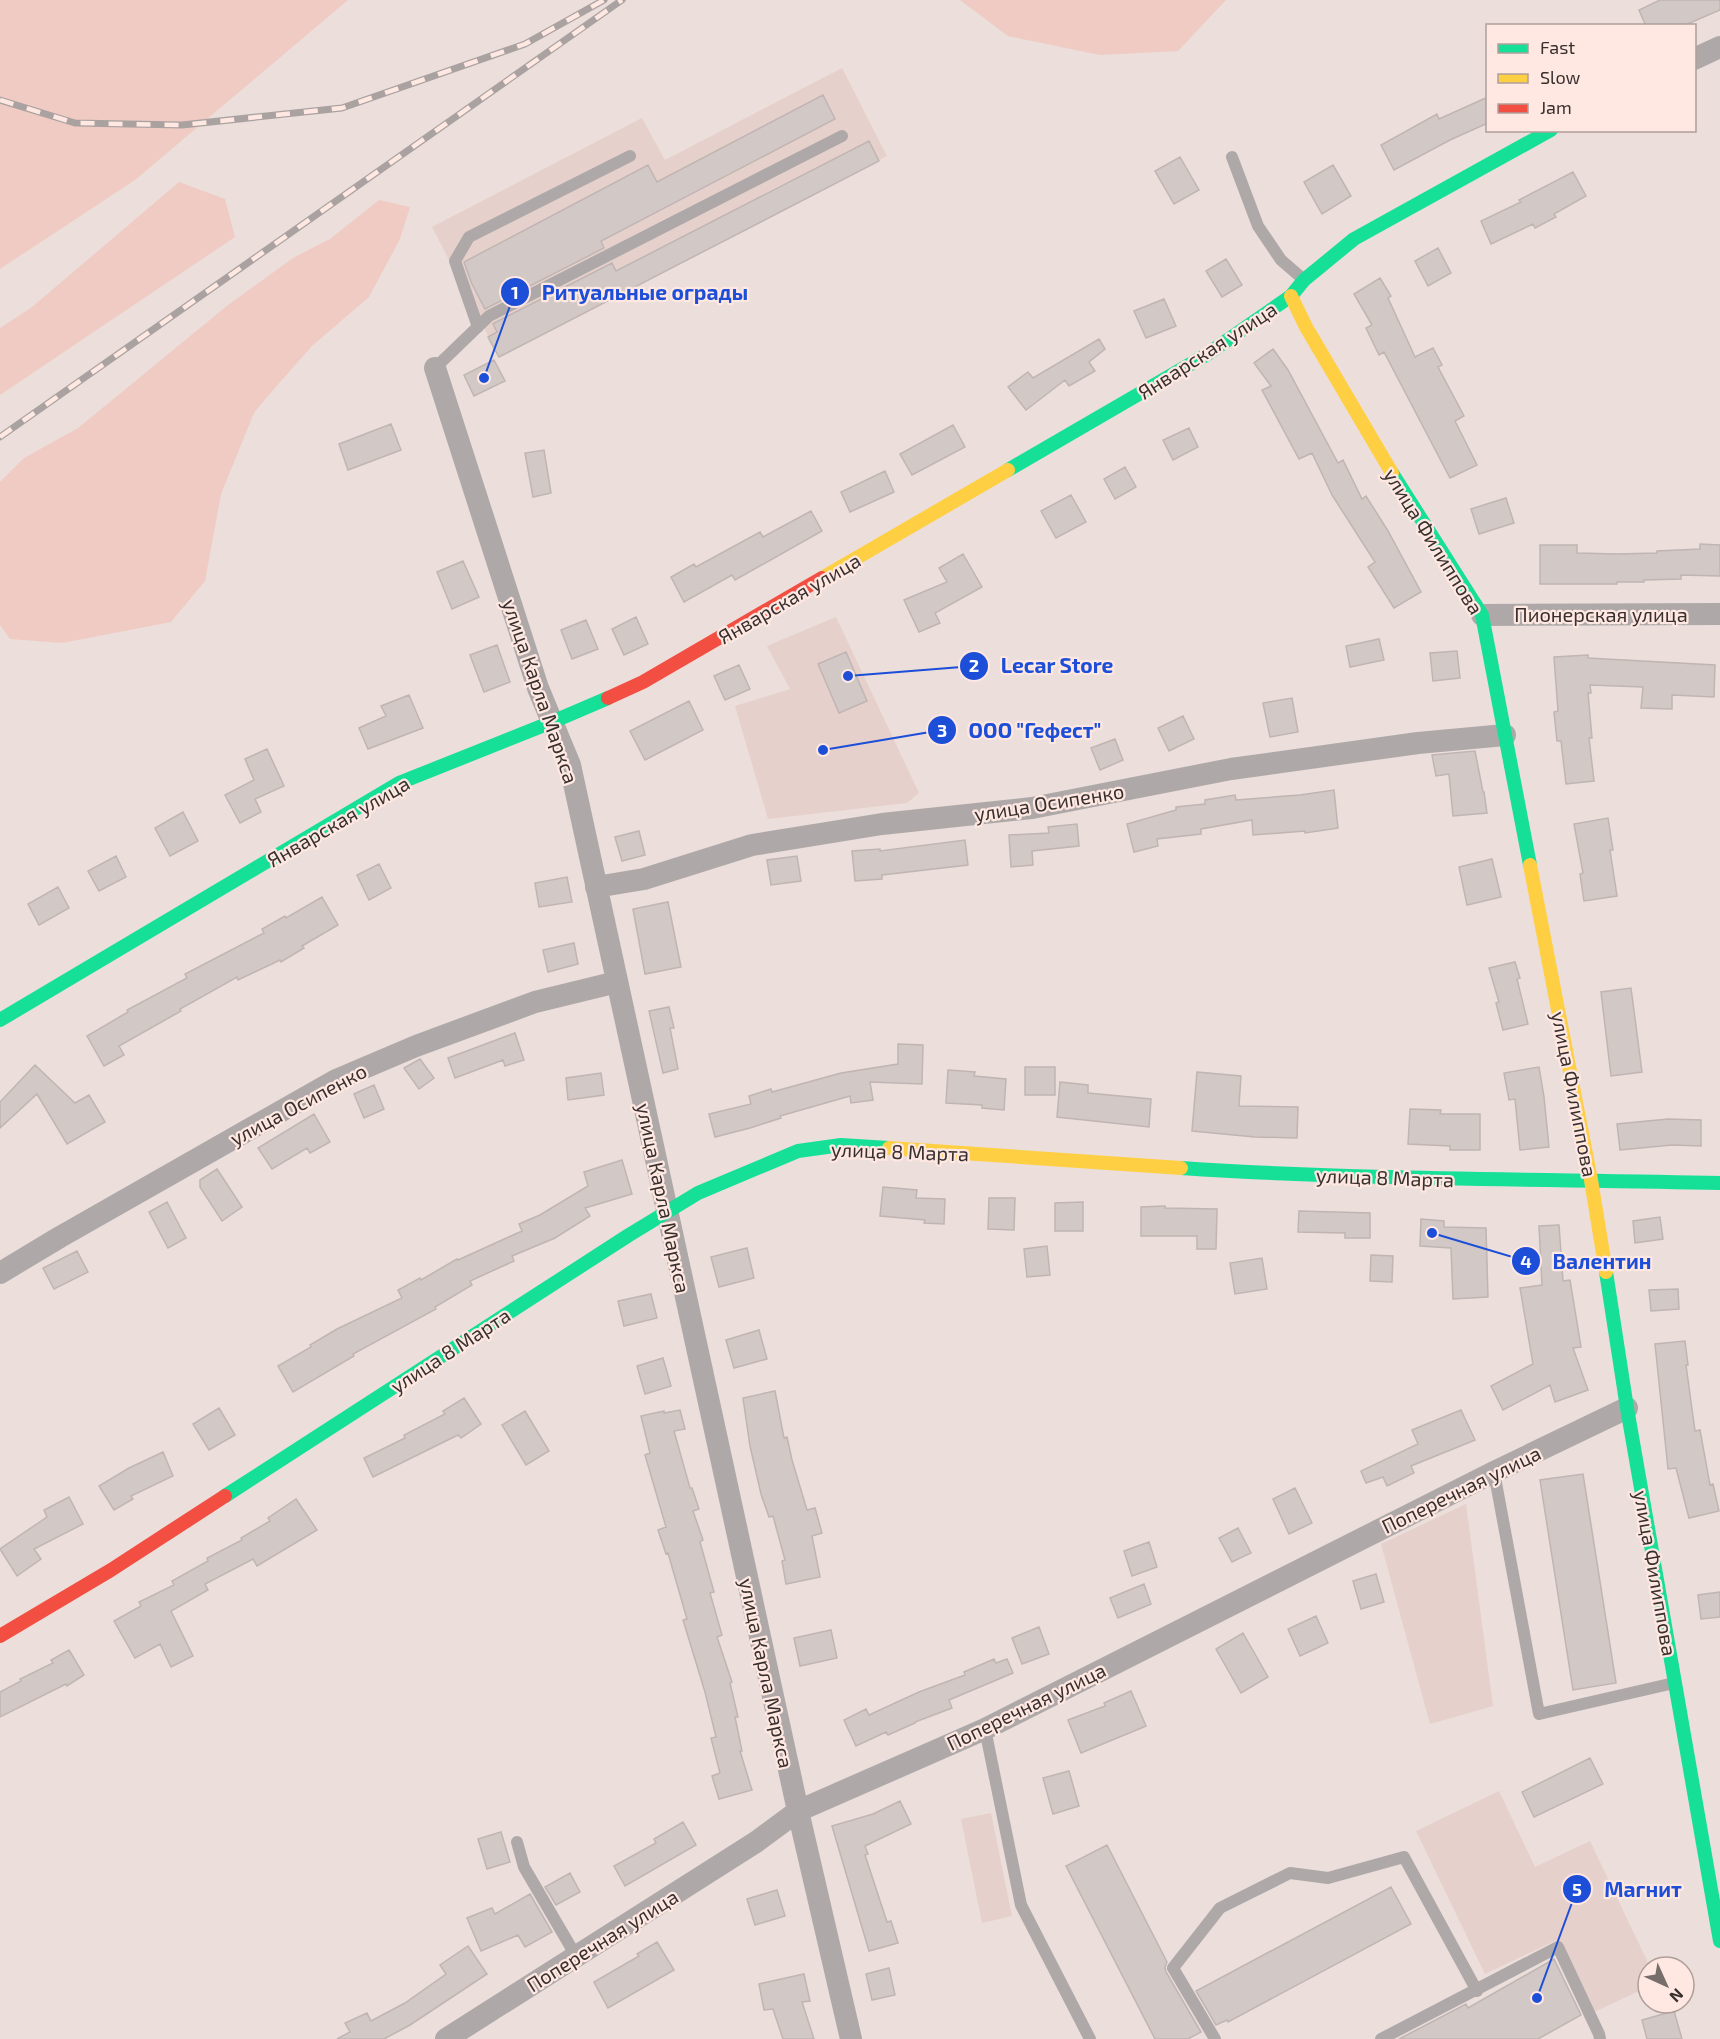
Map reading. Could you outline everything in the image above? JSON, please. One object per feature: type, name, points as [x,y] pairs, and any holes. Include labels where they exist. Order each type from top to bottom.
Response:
[{"type":"street","points":[[1696,59],[1720,47]]},
{"type":"street","name":"Январская улица","points":[[0,1020],[399,783],[552,722],[643,682],[1206,355],[1291,296],[1304,280],[1354,239],[1547,132]]},
{"type":"street","name":"улица Филиппова","points":[[1291,296],[1306,327],[1381,455],[1482,615],[1591,1180],[1627,1408],[1720,1941]]},
{"type":"street","name":"улица Карла Маркса","points":[[435,368],[538,688],[570,765],[798,1811],[851,2039]]},
{"type":"street","name":"Пионерская улица","points":[[1482,615],[1720,614]]},
{"type":"street","name":"улица Осипенко","points":[[596,887],[644,879],[752,845],[882,824],[1032,808],[1231,769],[1418,743],[1505,735]]},
{"type":"street","name":"улица Осипенко","points":[[0,1273],[336,1080],[416,1046],[535,1002],[617,982]]},
{"type":"street","name":"улица 8 Марта","points":[[0,1636],[111,1570],[629,1235],[698,1193],[798,1151],[841,1144],[1255,1173],[1720,1183]]},
{"type":"street","name":"Поперечная улица","points":[[446,2039],[756,1842],[798,1811],[985,1729],[1494,1472],[1627,1408]]},
{"type":"lane","points":[[435,368],[489,316],[842,136]]},
{"type":"lane","points":[[478,327],[455,261],[469,237],[630,156]]},
{"type":"lane","points":[[1232,157],[1258,226],[1281,260],[1304,280]]},
{"type":"lane","points":[[1494,1472],[1539,1714],[1675,1682]]},
{"type":"lane","points":[[985,1729],[1021,1905],[1090,2039]]},
{"type":"lane","points":[[517,1842],[524,1867],[576,1956]]},
{"type":"lane","points":[[1215,2039],[1173,1968],[1220,1908],[1290,1873],[1328,1878],[1404,1857],[1477,1991]]},
{"type":"lane","points":[[1381,2039],[1558,1947],[1600,2039]]},
{"type":"shaded area","points":[[0,0],[348,0],[135,180],[0,269]]},
{"type":"shaded area","points":[[960,0],[1226,0],[1178,51],[1100,55],[1008,36]]},
{"type":"shaded area","points":[[842,68],[887,156],[499,357],[432,227],[642,118],[665,160]]},
{"type":"shaded area","points":[[179,182],[225,199],[235,237],[0,395],[0,328],[32,307]]},
{"type":"shaded area","points":[[379,200],[410,207],[400,239],[369,297],[312,346],[254,413],[221,494],[205,581],[171,622],[62,643],[10,639],[0,625],[0,482],[24,458],[78,428],[228,305],[293,258],[330,239]]},
{"type":"shaded area","points":[[836,617],[919,793],[907,803],[768,819],[735,706],[790,689],[767,646]]},
{"type":"shaded area","points":[[1466,1504],[1493,1706],[1430,1724],[1381,1544]]},
{"type":"shaded area","points":[[1499,1791],[1535,1867],[1590,1841],[1644,1955],[1636,1955],[1636,1993],[1594,2012],[1559,1939],[1485,1974],[1416,1831]]},
{"type":"shaded area","points":[[991,1813],[1012,1916],[982,1923],[961,1819]]},
{"type":"building","points":[[1660,0],[1720,0],[1720,10],[1688,24],[1645,24],[1639,10]]},
{"type":"building","points":[[823,95],[835,119],[601,241],[604,248],[485,309],[464,262],[648,165],[657,182]]},
{"type":"building","points":[[1486,98],[1486,124],[1394,170],[1381,145],[1437,114],[1439,119]]},
{"type":"building","points":[[869,141],[879,161],[499,357],[488,337],[497,332],[494,323],[612,263],[616,271]]},
{"type":"building","points":[[1180,157],[1199,190],[1174,204],[1155,171]]},
{"type":"building","points":[[1333,165],[1351,196],[1322,214],[1304,182]]},
{"type":"building","points":[[1573,172],[1586,196],[1554,214],[1556,217],[1535,228],[1533,224],[1491,244],[1481,221],[1521,202],[1519,200]]},
{"type":"building","points":[[1438,248],[1451,273],[1428,286],[1415,261]]},
{"type":"building","points":[[1226,259],[1242,285],[1222,297],[1206,271]]},
{"type":"building","points":[[1380,278],[1391,296],[1388,298],[1415,357],[1433,348],[1442,365],[1438,367],[1464,416],[1455,421],[1477,465],[1450,478],[1384,352],[1379,355],[1366,328],[1372,325],[1354,294]]},
{"type":"building","points":[[1164,299],[1176,326],[1146,338],[1134,311]]},
{"type":"building","points":[[1099,339],[1105,349],[1089,362],[1095,371],[1069,386],[1065,380],[1026,410],[1008,387],[1028,372],[1033,378]]},
{"type":"building","points":[[1273,349],[1288,370],[1338,463],[1343,460],[1362,499],[1366,496],[1421,592],[1394,608],[1368,567],[1375,562],[1332,495],[1312,453],[1299,459],[1262,390],[1271,386],[1254,363]]},
{"type":"building","points":[[494,360],[505,381],[474,396],[464,375]]},
{"type":"building","points":[[391,424],[401,450],[348,470],[339,444]]},
{"type":"building","points":[[953,425],[965,447],[912,475],[900,454]]},
{"type":"building","points":[[1189,428],[1198,447],[1173,460],[1163,440]]},
{"type":"building","points":[[544,450],[551,493],[533,497],[525,453]]},
{"type":"building","points":[[1125,467],[1136,487],[1115,499],[1104,479]]},
{"type":"building","points":[[885,471],[894,492],[850,512],[841,492]]},
{"type":"building","points":[[1071,495],[1086,522],[1056,538],[1041,511]]},
{"type":"building","points":[[1506,498],[1514,523],[1479,534],[1471,509]]},
{"type":"building","points":[[811,511],[822,531],[735,580],[732,575],[684,602],[671,577],[694,564],[696,567],[760,532],[763,537]]},
{"type":"building","points":[[1700,544],[1720,545],[1720,576],[1681,575],[1681,579],[1617,582],[1617,584],[1540,584],[1540,545],[1577,545],[1577,553],[1617,554],[1700,549]]},
{"type":"building","points":[[963,554],[982,587],[935,613],[940,623],[919,632],[904,600],[947,582],[939,568]]},
{"type":"building","points":[[463,561],[479,597],[452,609],[437,572]]},
{"type":"building","points":[[636,617],[648,644],[624,655],[612,629]]},
{"type":"building","points":[[586,620],[598,649],[572,659],[561,630]]},
{"type":"building","points":[[1379,639],[1384,660],[1350,667],[1346,646]]},
{"type":"building","points":[[497,645],[510,682],[484,692],[470,655]]},
{"type":"building","points":[[1457,651],[1460,678],[1433,681],[1430,653]]},
{"type":"building","points":[[846,652],[867,701],[839,713],[818,664]]},
{"type":"building","points":[[1588,655],[1588,658],[1715,665],[1714,697],[1672,695],[1672,709],[1641,708],[1643,687],[1590,685],[1591,693],[1588,693],[1592,738],[1589,738],[1594,781],[1566,784],[1561,741],[1557,741],[1554,712],[1558,711],[1554,657]]},
{"type":"building","points":[[739,665],[750,689],[725,700],[714,676]]},
{"type":"building","points":[[409,695],[423,728],[368,749],[359,728],[386,716],[381,706]]},
{"type":"building","points":[[1292,698],[1298,732],[1270,737],[1263,703]]},
{"type":"building","points":[[689,701],[703,730],[645,760],[630,731]]},
{"type":"building","points":[[1183,716],[1194,739],[1169,751],[1158,728]]},
{"type":"building","points":[[1115,739],[1123,760],[1100,770],[1091,748]]},
{"type":"building","points":[[267,749],[284,786],[255,799],[261,812],[240,823],[225,795],[254,780],[245,759]]},
{"type":"building","points":[[1475,751],[1487,813],[1453,816],[1449,774],[1436,776],[1432,755]]},
{"type":"building","points":[[1334,790],[1338,828],[1305,833],[1305,831],[1253,835],[1252,820],[1201,829],[1201,834],[1157,839],[1158,846],[1134,852],[1127,824],[1176,810],[1176,807],[1205,804],[1205,800],[1235,795],[1236,800]]},
{"type":"building","points":[[183,812],[198,841],[170,856],[155,828]]},
{"type":"building","points":[[1608,818],[1617,896],[1584,901],[1580,874],[1583,873],[1574,824]]},
{"type":"building","points":[[1077,824],[1079,846],[1032,851],[1033,865],[1011,867],[1009,835],[1049,833],[1048,827]]},
{"type":"building","points":[[639,831],[645,855],[622,861],[615,837]]},
{"type":"building","points":[[965,840],[968,865],[882,875],[882,879],[855,881],[852,851],[880,849],[880,851]]},
{"type":"building","points":[[116,856],[126,877],[99,891],[88,871]]},
{"type":"building","points":[[797,856],[801,881],[771,885],[767,860]]},
{"type":"building","points":[[1492,859],[1501,897],[1467,905],[1459,867]]},
{"type":"building","points":[[379,864],[391,888],[369,900],[357,875]]},
{"type":"building","points":[[567,877],[572,902],[539,907],[535,883]]},
{"type":"building","points":[[58,887],[69,908],[39,925],[28,904]]},
{"type":"building","points":[[322,897],[338,925],[302,946],[304,948],[281,962],[280,960],[238,980],[237,977],[180,1009],[181,1011],[119,1046],[124,1055],[104,1066],[87,1036],[128,1012],[127,1010],[187,978],[185,974],[264,933],[262,929]]},
{"type":"building","points":[[668,902],[681,967],[645,974],[633,909]]},
{"type":"building","points":[[574,943],[578,964],[548,972],[543,950]]},
{"type":"building","points":[[1515,962],[1528,1024],[1503,1030],[1496,1003],[1499,1002],[1489,968]]},
{"type":"building","points":[[1631,988],[1642,1072],[1611,1076],[1601,992]]},
{"type":"building","points":[[669,1007],[674,1028],[670,1028],[678,1069],[663,1073],[649,1011]]},
{"type":"building","points":[[515,1033],[524,1060],[505,1066],[503,1060],[455,1078],[448,1058]]},
{"type":"building","points":[[898,1044],[923,1045],[922,1084],[870,1082],[873,1100],[851,1103],[850,1096],[715,1137],[709,1114],[751,1104],[749,1096],[771,1089],[772,1092],[841,1073],[898,1064]]},
{"type":"building","points":[[420,1059],[434,1078],[419,1089],[404,1068]]},
{"type":"building","points":[[35,1065],[75,1103],[89,1095],[105,1122],[67,1144],[37,1094],[0,1128],[0,1102]]},
{"type":"building","points":[[1025,1067],[1055,1067],[1055,1095],[1025,1095]]},
{"type":"building","points":[[1539,1067],[1549,1147],[1520,1150],[1515,1099],[1509,1100],[1504,1073]]},
{"type":"building","points":[[948,1070],[975,1072],[974,1076],[1006,1079],[1004,1110],[982,1108],[982,1105],[946,1103]]},
{"type":"building","points":[[1197,1072],[1241,1076],[1239,1106],[1298,1107],[1297,1138],[1192,1131]]},
{"type":"building","points":[[601,1073],[604,1095],[568,1100],[566,1078]]},
{"type":"building","points":[[1060,1082],[1088,1085],[1088,1093],[1151,1099],[1149,1127],[1057,1117]]},
{"type":"building","points":[[374,1085],[384,1109],[364,1118],[354,1094]]},
{"type":"building","points":[[1410,1109],[1441,1110],[1440,1114],[1480,1114],[1480,1150],[1450,1150],[1450,1146],[1408,1144]]},
{"type":"building","points":[[314,1114],[330,1142],[310,1153],[307,1148],[272,1169],[258,1148]]},
{"type":"building","points":[[1668,1119],[1701,1120],[1701,1146],[1672,1145],[1620,1150],[1617,1124]]},
{"type":"building","points":[[622,1160],[632,1194],[585,1208],[590,1216],[555,1238],[512,1256],[514,1261],[470,1281],[472,1285],[435,1307],[436,1309],[353,1354],[354,1356],[293,1392],[278,1366],[337,1329],[402,1298],[398,1290],[420,1278],[421,1280],[457,1259],[522,1231],[519,1224],[540,1215],[588,1186],[584,1172]]},
{"type":"building","points":[[217,1169],[242,1207],[222,1221],[200,1187],[200,1180]]},
{"type":"building","points":[[883,1187],[917,1190],[916,1198],[945,1199],[944,1224],[880,1216]]},
{"type":"building","points":[[989,1198],[1015,1198],[1014,1230],[988,1229]]},
{"type":"building","points":[[167,1202],[186,1238],[168,1248],[149,1212]]},
{"type":"building","points":[[1083,1202],[1083,1231],[1055,1231],[1055,1203]]},
{"type":"building","points":[[1165,1206],[1165,1208],[1217,1209],[1216,1249],[1197,1249],[1197,1236],[1141,1236],[1141,1207]]},
{"type":"building","points":[[1299,1211],[1370,1213],[1370,1238],[1345,1238],[1345,1233],[1298,1232]]},
{"type":"building","points":[[1660,1217],[1663,1239],[1635,1243],[1633,1221]]},
{"type":"building","points":[[1421,1219],[1444,1221],[1444,1227],[1486,1228],[1488,1297],[1453,1299],[1451,1248],[1420,1246]]},
{"type":"building","points":[[1559,1225],[1563,1281],[1570,1280],[1581,1347],[1573,1348],[1588,1390],[1555,1402],[1550,1385],[1503,1410],[1491,1386],[1533,1364],[1520,1288],[1542,1285],[1539,1226]]},
{"type":"building","points":[[1047,1246],[1050,1275],[1027,1277],[1024,1249]]},
{"type":"building","points":[[747,1248],[754,1278],[719,1287],[711,1257]]},
{"type":"building","points":[[77,1251],[88,1272],[54,1289],[43,1268]]},
{"type":"building","points":[[1371,1255],[1393,1256],[1392,1282],[1370,1281]]},
{"type":"building","points":[[1262,1258],[1267,1289],[1235,1294],[1230,1263]]},
{"type":"building","points":[[1678,1289],[1679,1309],[1651,1311],[1649,1290]]},
{"type":"building","points":[[651,1294],[657,1318],[624,1326],[618,1301]]},
{"type":"building","points":[[759,1330],[767,1359],[734,1368],[726,1340]]},
{"type":"building","points":[[1685,1341],[1695,1431],[1700,1430],[1710,1485],[1713,1484],[1719,1511],[1689,1518],[1676,1468],[1668,1469],[1655,1344]]},
{"type":"building","points":[[663,1358],[671,1386],[645,1394],[637,1366]]},
{"type":"building","points":[[775,1391],[784,1438],[787,1437],[807,1510],[815,1508],[822,1533],[812,1536],[820,1577],[786,1584],[782,1561],[785,1560],[773,1516],[769,1517],[761,1494],[750,1446],[743,1398]]},
{"type":"building","points":[[464,1398],[481,1424],[461,1438],[458,1435],[373,1477],[364,1458],[405,1438],[404,1435],[445,1414],[443,1411]]},
{"type":"building","points":[[219,1408],[235,1435],[209,1450],[193,1424]]},
{"type":"building","points":[[680,1410],[685,1429],[674,1431],[690,1488],[692,1488],[699,1509],[693,1511],[703,1540],[700,1542],[714,1592],[710,1593],[722,1635],[717,1637],[732,1682],[730,1683],[738,1717],[735,1717],[742,1751],[740,1751],[752,1790],[719,1799],[712,1776],[720,1773],[711,1738],[716,1737],[683,1620],[687,1619],[668,1553],[666,1554],[658,1530],[666,1527],[645,1455],[650,1453],[641,1416]]},
{"type":"building","points":[[1461,1410],[1475,1440],[1411,1466],[1414,1473],[1387,1486],[1383,1477],[1366,1483],[1361,1471],[1418,1444],[1412,1430]]},
{"type":"building","points":[[525,1411],[549,1451],[526,1465],[502,1425]]},
{"type":"building","points":[[163,1452],[173,1476],[131,1496],[133,1499],[114,1510],[99,1486],[129,1468]]},
{"type":"building","points":[[1583,1474],[1616,1683],[1573,1690],[1540,1480]]},
{"type":"building","points":[[1295,1488],[1312,1523],[1289,1534],[1273,1499]]},
{"type":"building","points":[[69,1497],[83,1524],[34,1549],[41,1559],[17,1576],[0,1549],[47,1517],[44,1510]]},
{"type":"building","points":[[296,1499],[317,1530],[257,1566],[253,1559],[205,1584],[208,1590],[171,1611],[193,1656],[171,1667],[160,1644],[135,1658],[114,1621],[141,1606],[139,1602],[174,1585],[172,1581],[208,1561],[207,1558],[242,1540],[241,1538],[270,1521],[268,1518]]},
{"type":"building","points":[[1238,1528],[1251,1553],[1232,1562],[1219,1538]]},
{"type":"building","points":[[1149,1542],[1157,1567],[1132,1576],[1124,1551]]},
{"type":"building","points":[[1376,1574],[1384,1602],[1361,1609],[1353,1581]]},
{"type":"building","points":[[1144,1584],[1151,1604],[1118,1618],[1110,1598]]},
{"type":"building","points":[[1720,1592],[1720,1617],[1701,1619],[1698,1595]]},
{"type":"building","points":[[1316,1616],[1328,1643],[1300,1656],[1288,1629]]},
{"type":"building","points":[[1039,1627],[1049,1654],[1022,1664],[1012,1638]]},
{"type":"building","points":[[831,1630],[837,1658],[800,1666],[794,1638]]},
{"type":"building","points":[[1243,1633],[1268,1677],[1241,1693],[1216,1649]]},
{"type":"building","points":[[69,1650],[84,1675],[67,1686],[66,1684],[0,1717],[0,1692],[21,1681],[20,1679],[53,1663],[51,1660]]},
{"type":"building","points":[[994,1659],[996,1663],[1007,1659],[1013,1673],[949,1700],[952,1708],[888,1735],[886,1732],[856,1746],[844,1720],[866,1709],[869,1715],[919,1692],[965,1675],[964,1672]]},
{"type":"building","points":[[1131,1691],[1146,1726],[1081,1753],[1068,1720],[1105,1706],[1104,1703]]},
{"type":"building","points":[[1590,1758],[1603,1784],[1534,1817],[1522,1792]]},
{"type":"building","points":[[1069,1771],[1079,1806],[1053,1814],[1043,1778]]},
{"type":"building","points":[[900,1801],[911,1824],[865,1846],[868,1854],[865,1855],[887,1922],[891,1921],[898,1943],[869,1951],[832,1826],[873,1814]]},
{"type":"building","points":[[683,1822],[696,1845],[625,1886],[614,1866],[656,1843],[654,1839]]},
{"type":"building","points":[[501,1832],[510,1862],[487,1869],[478,1839]]},
{"type":"building","points":[[1107,1845],[1167,1962],[1166,1972],[1201,2032],[1188,2039],[1155,2039],[1066,1866]]},
{"type":"building","points":[[570,1873],[580,1892],[556,1905],[545,1887]]},
{"type":"building","points":[[1391,1887],[1411,1924],[1228,2022],[1227,2020],[1216,2025],[1196,1991]]},
{"type":"building","points":[[777,1890],[785,1916],[755,1925],[747,1899]]},
{"type":"building","points":[[530,1894],[552,1932],[525,1947],[518,1935],[481,1951],[467,1918],[492,1908],[495,1914]]},
{"type":"building","points":[[657,1942],[674,1970],[608,2008],[594,1982],[639,1956],[637,1954]]},
{"type":"building","points":[[468,1946],[487,1974],[410,2025],[384,2039],[337,2039],[350,2032],[345,2023],[367,2013],[371,2021],[405,2003],[446,1974],[440,1965]]},
{"type":"building","points":[[1554,1959],[1581,2015],[1538,2039],[1399,2039],[1466,2004],[1468,2008]]},
{"type":"building","points":[[889,1968],[895,1995],[872,2000],[866,1974]]},
{"type":"building","points":[[804,1974],[810,2001],[802,2002],[814,2039],[783,2039],[773,2009],[764,2010],[759,1984]]},
{"type":"building","points":[[1660,2015],[1675,2015],[1682,2039],[1647,2039],[1642,2020]]},
{"type":"railway","points":[[0,100],[75,123],[182,125],[342,108],[525,44],[604,0]]},
{"type":"railway","points":[[0,437],[622,0]]},
{"type":"traffic: fast","points":[[1008,470],[1206,355],[1291,296],[1304,280],[1354,239],[1547,132]]},
{"type":"traffic: fast","points":[[1392,473],[1482,615],[1530,865]]},
{"type":"traffic: fast","points":[[0,1020],[399,783],[608,698]]},
{"type":"traffic: fast","points":[[225,1496],[629,1235],[698,1193],[798,1151],[841,1145],[889,1148]]},
{"type":"traffic: fast","points":[[1181,1168],[1383,1177],[1720,1183]]},
{"type":"traffic: fast","points":[[1606,1272],[1627,1408],[1720,1941]]},
{"type":"traffic: slow","points":[[1291,296],[1306,327],[1392,473]]},
{"type":"traffic: slow","points":[[822,578],[1008,470]]},
{"type":"traffic: slow","points":[[1530,865],[1591,1180],[1606,1272]]},
{"type":"traffic: slow","points":[[889,1148],[1181,1168]]},
{"type":"traffic: jam","points":[[608,698],[643,682],[822,578]]},
{"type":"traffic: jam","points":[[0,1636],[111,1570],[225,1496]]},
{"type":"place","name":"Ритуальные ограды","points":[[484,378]]},
{"type":"place","name":"Lecar Store","points":[[848,676]]},
{"type":"place","name":"ООО \"Гефест\"","points":[[823,750]]},
{"type":"place","name":"Валентин","points":[[1432,1233]]},
{"type":"place","name":"Магнит","points":[[1537,1998]]}]
